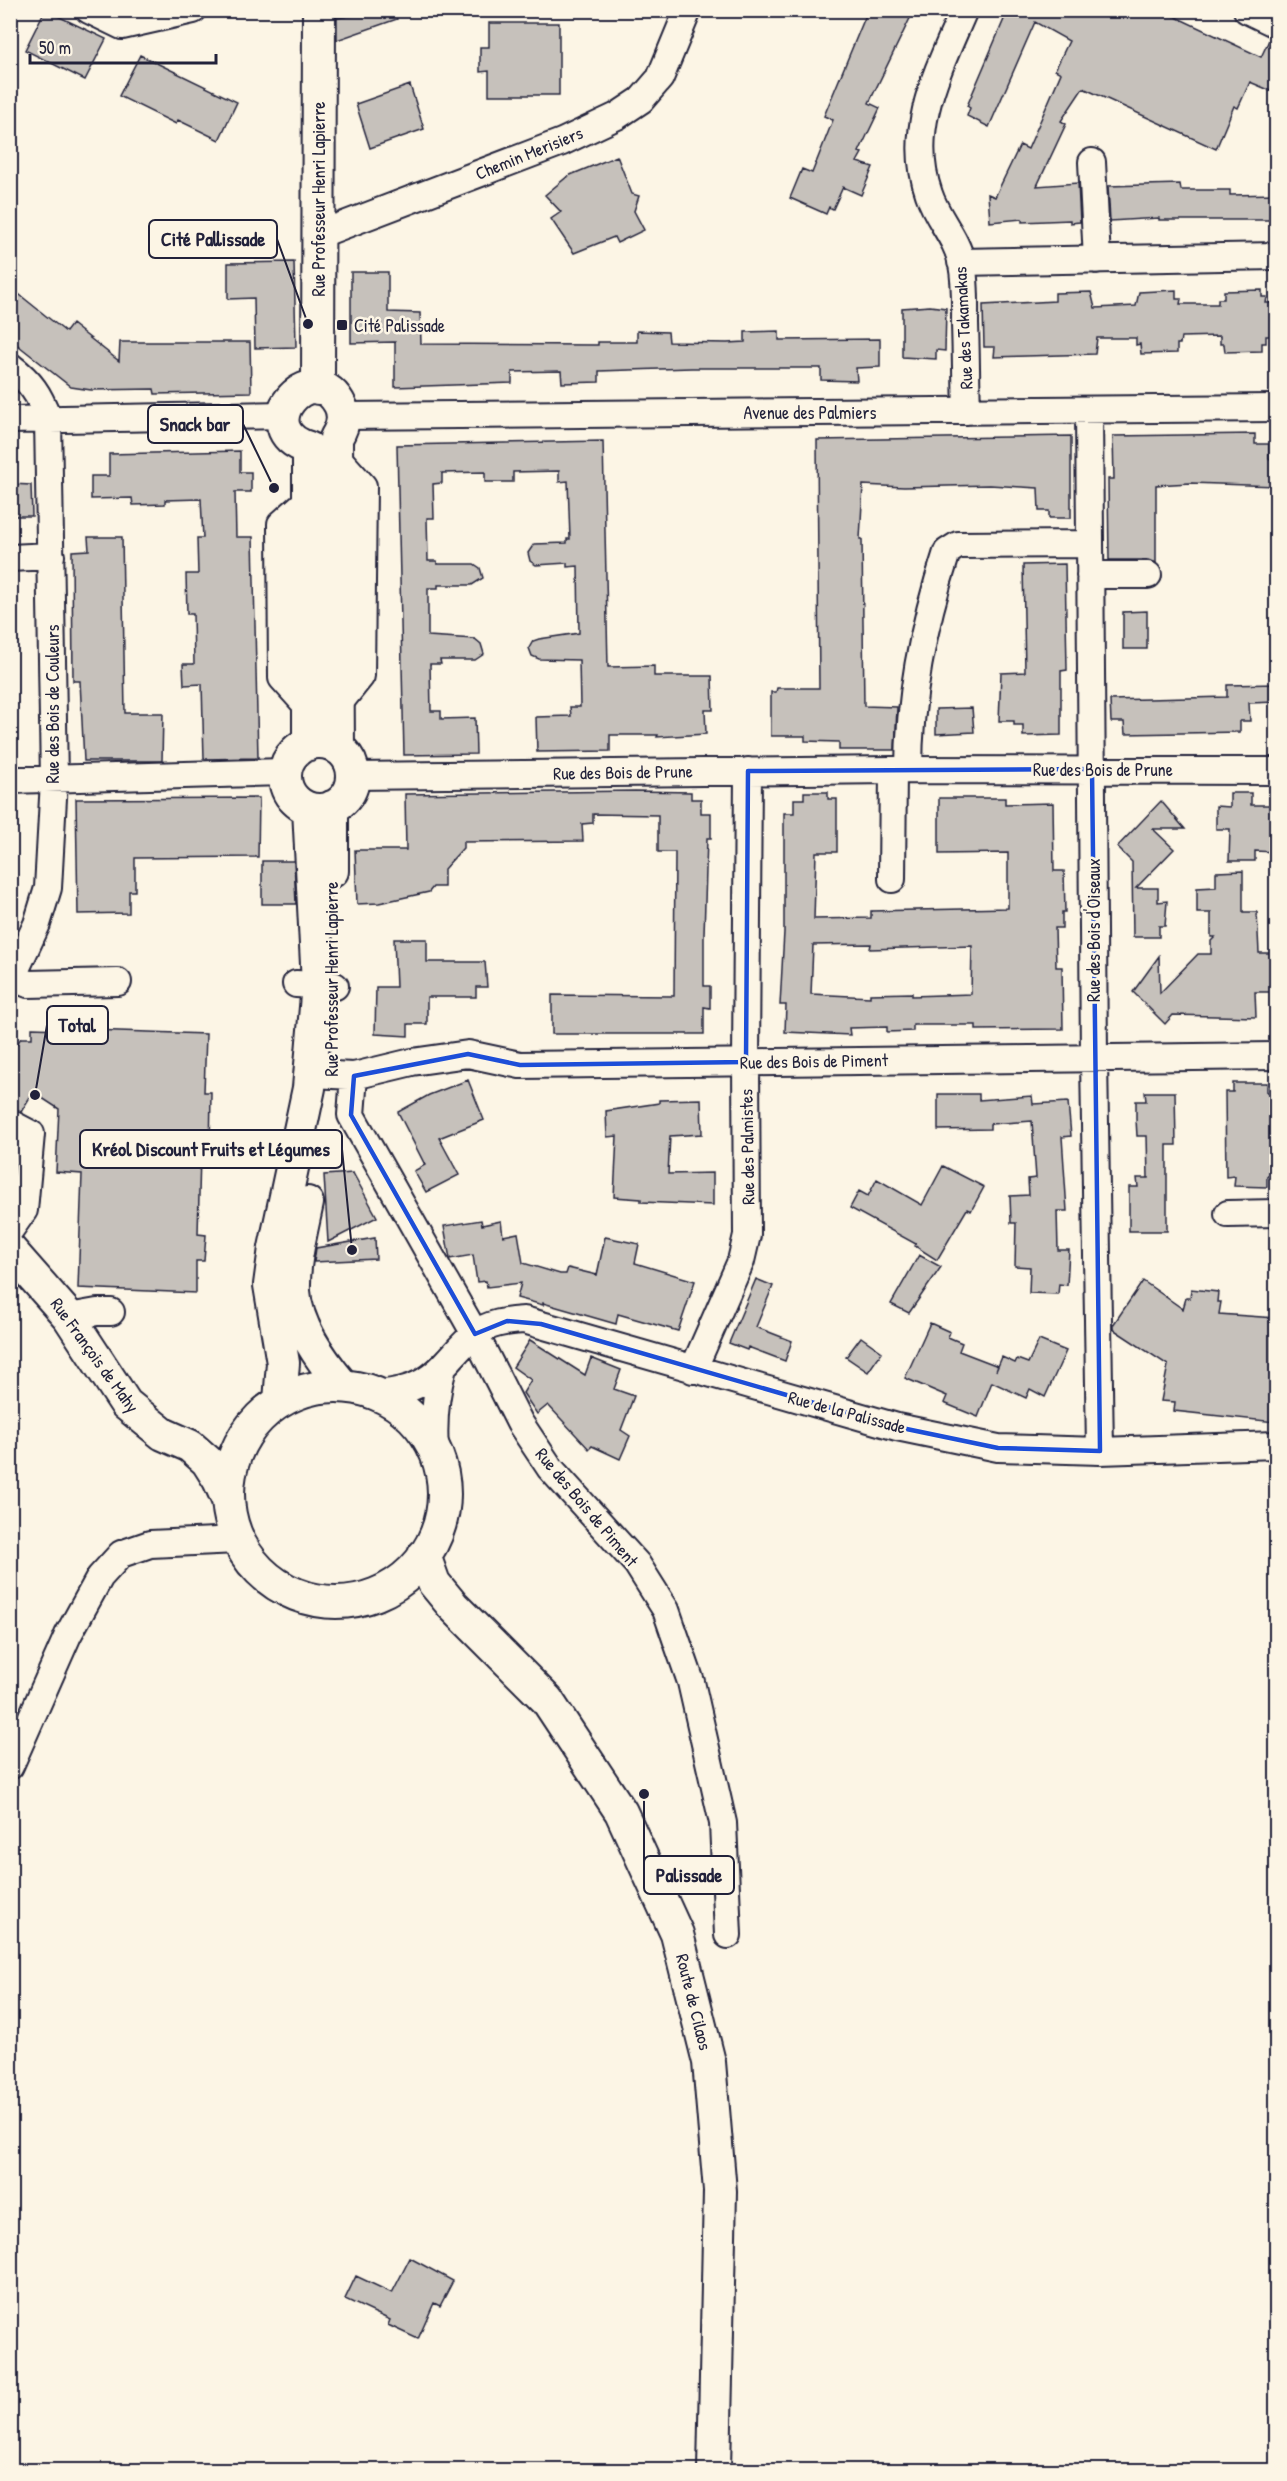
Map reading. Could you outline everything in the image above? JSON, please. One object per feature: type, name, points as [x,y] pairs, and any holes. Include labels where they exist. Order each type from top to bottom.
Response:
[{"type":"main road","name":"Rue Professeur Henri Lapierre","points":[[318,388],[319,10]]},
{"type":"main road","points":[[323,746],[331,440],[336,397],[318,388],[308,387],[291,397],[283,415],[286,433],[300,446],[331,440]]},
{"type":"main road","points":[[323,707],[308,500],[331,440]]},
{"type":"main road","points":[[323,746],[348,760],[352,776],[347,795],[320,808],[298,804],[290,795],[285,772],[293,754],[323,746]]},
{"type":"main road","name":"Rue Professeur Henri Lapierre","points":[[320,808],[316,985],[332,1075],[297,1250],[294,1293],[304,1327],[320,1359],[343,1386]]},
{"type":"main road","name":"Rue Professeur Henri Lapierre","points":[[280,1401],[283,1363],[270,1285],[274,1248],[332,1075]]},
{"type":"main road","name":"Rue François de Mahy","points":[[10,1250],[69,1317],[126,1404],[163,1434],[190,1446],[207,1461],[228,1500]]},
{"type":"main road","points":[[343,1386],[378,1394],[404,1410],[421,1428],[435,1450],[441,1471],[443,1493],[441,1515],[435,1536],[424,1555],[408,1574],[388,1589],[355,1600],[319,1601],[286,1590],[258,1569],[238,1540],[231,1521],[228,1481],[233,1461],[243,1438],[260,1417],[280,1401],[310,1389],[343,1386]]},
{"type":"main road","name":"Rue François de Mahy","points":[[190,1446],[226,1443],[243,1438]]},
{"type":"main road","name":"Route de Cilaos","points":[[424,1555],[434,1583],[453,1606],[547,1700],[621,1812],[677,1934],[709,2062],[720,2190],[714,2470]]},
{"type":"main road","name":"Route de Cilaos","points":[[388,1589],[410,1591],[453,1606]]},
{"type":"street","points":[[89,10],[122,26],[193,10]]},
{"type":"street","name":"Chemin Merisiers","points":[[318,235],[562,142],[617,116],[641,100],[660,78],[688,10]]},
{"type":"street","name":"Rue des Takamakas","points":[[964,10],[928,95],[922,119],[921,143],[923,168],[929,195],[957,247],[961,262],[965,292],[967,411]]},
{"type":"street","points":[[1247,10],[1276,24]]},
{"type":"street","points":[[1092,162],[1097,260]]},
{"type":"street","points":[[961,262],[1276,256]]},
{"type":"street","points":[[10,366],[25,378],[39,395],[48,418]]},
{"type":"street","name":"Avenue des Palmiers","points":[[331,440],[967,411],[1276,408]]},
{"type":"street","name":"Rue des Bois d'Oiseaux","points":[[1089,410],[1094,1058],[1100,1451]]},
{"type":"street","points":[[10,420],[283,415]]},
{"type":"street","name":"Rue des Bois de Couleurs","points":[[12,980],[37,924],[48,888],[54,780],[48,418]]},
{"type":"street","points":[[892,879],[901,770],[909,732],[916,670],[937,581],[947,552],[958,545],[1090,544]]},
{"type":"street","points":[[10,558],[51,556]]},
{"type":"street","points":[[1090,575],[1148,575]]},
{"type":"street","name":"Rue des Bois de Prune","points":[[352,776],[901,770],[1276,771]]},
{"type":"street","name":"Rue des Palmistes","points":[[693,1370],[741,1262],[747,1235],[748,771]]},
{"type":"street","points":[[10,780],[285,772]]},
{"type":"street","points":[[12,980],[28,984],[118,982]]},
{"type":"street","name":"Rue des Bois de Piment","points":[[728,1935],[723,1823],[691,1682],[666,1610],[637,1564],[550,1468],[520,1423],[475,1334],[351,1114],[332,1075],[468,1054],[520,1065],[1276,1056]]},
{"type":"street","points":[[10,1123],[31,1134],[24,1210],[10,1230]]},
{"type":"street","points":[[1228,1214],[1276,1213]]},
{"type":"street","points":[[69,1317],[111,1312]]},
{"type":"street","name":"Rue de la Palissade","points":[[378,1394],[402,1391],[424,1382],[443,1368],[475,1334],[490,1326],[524,1320],[897,1427],[998,1448],[1100,1451],[1276,1445]]},
{"type":"street","name":"Rue de la Palissade","points":[[435,1450],[433,1423],[435,1395],[443,1368]]},
{"type":"street","points":[[10,1766],[68,1635],[100,1577],[121,1554],[150,1544],[238,1540]]},
{"type":"highlighted area","points":[[1092,769],[1100,1451],[998,1448],[897,1427],[541,1324],[507,1321],[475,1334],[351,1115],[354,1076],[468,1054],[520,1065],[746,1062],[748,771]]},
{"type":"building","points":[[45,10],[106,39],[85,80],[25,50]]},
{"type":"building","points":[[395,10],[397,19],[337,40],[337,18]]},
{"type":"building","points":[[868,10],[914,10],[869,103],[880,108],[859,152],[862,153],[857,162],[873,167],[861,195],[843,187],[833,209],[829,207],[826,214],[790,198],[802,169],[812,173],[833,120],[824,116]]},
{"type":"building","points":[[1008,10],[1161,10],[1261,57],[1270,38],[1276,39],[1276,93],[1250,82],[1238,108],[1234,106],[1216,149],[1083,88],[1061,121],[1066,124],[1037,186],[1078,183],[1080,222],[1070,223],[1070,220],[1022,222],[1022,219],[990,222],[988,194],[995,197],[1020,145],[1028,149],[1061,73],[1055,70],[1069,41],[1035,22],[989,127],[967,116],[970,108],[967,106]]},
{"type":"building","points":[[489,23],[559,23],[559,95],[489,95],[489,71],[480,72],[480,47],[489,47]]},
{"type":"building","points":[[140,55],[237,102],[219,140],[178,120],[176,124],[119,96]]},
{"type":"building","points":[[410,85],[424,129],[370,148],[356,104]]},
{"type":"building","points":[[617,156],[632,194],[639,196],[634,211],[644,230],[617,243],[614,237],[574,253],[551,219],[561,212],[545,195],[568,176]]},
{"type":"building","points":[[1180,184],[1181,190],[1230,190],[1230,195],[1276,194],[1276,220],[1159,220],[1159,218],[1110,221],[1108,186]]},
{"type":"building","points":[[294,262],[296,347],[255,348],[254,298],[228,299],[228,263]]},
{"type":"building","points":[[351,272],[388,272],[388,312],[420,313],[421,344],[598,345],[598,342],[637,342],[637,331],[668,332],[669,342],[727,343],[745,342],[745,332],[779,331],[779,340],[880,339],[880,367],[856,368],[857,381],[821,380],[821,368],[691,368],[599,371],[599,382],[562,383],[561,371],[512,372],[512,383],[395,387],[395,342],[351,343]]},
{"type":"building","points":[[10,287],[66,332],[72,324],[119,361],[120,342],[250,342],[251,392],[155,394],[154,389],[91,390],[71,387],[10,339]]},
{"type":"building","points":[[1176,290],[1176,299],[1181,299],[1180,304],[1218,304],[1218,299],[1224,299],[1224,291],[1262,290],[1262,297],[1267,297],[1266,303],[1275,303],[1275,336],[1266,336],[1266,343],[1262,343],[1262,351],[1225,352],[1224,344],[1220,344],[1220,336],[1181,337],[1180,344],[1177,344],[1177,353],[1141,354],[1140,344],[1136,345],[1136,338],[1097,338],[1095,354],[994,357],[995,347],[984,347],[983,305],[1055,301],[1055,293],[1091,292],[1095,308],[1136,306],[1139,292]]},
{"type":"building","points":[[930,306],[946,308],[945,351],[936,350],[936,359],[902,357],[902,308]]},
{"type":"building","points":[[1255,434],[1255,444],[1269,444],[1269,459],[1276,459],[1276,486],[1190,483],[1156,485],[1156,563],[1148,560],[1109,560],[1108,479],[1114,479],[1113,436]]},
{"type":"building","points":[[1071,436],[1071,518],[1049,518],[1049,511],[1039,511],[1038,488],[990,485],[904,487],[863,485],[860,539],[862,539],[864,706],[897,707],[895,750],[839,750],[839,742],[805,741],[805,736],[771,736],[771,692],[776,692],[777,688],[819,688],[817,440]]},
{"type":"building","points":[[603,441],[608,667],[654,666],[654,676],[712,676],[713,710],[705,710],[706,734],[657,737],[658,735],[610,735],[610,751],[537,752],[536,717],[571,716],[570,707],[580,707],[579,660],[539,659],[532,656],[529,648],[533,641],[539,639],[579,633],[578,566],[567,567],[567,563],[536,565],[530,561],[528,553],[534,544],[567,543],[567,539],[570,539],[568,481],[559,482],[559,471],[513,472],[513,482],[485,482],[485,472],[442,473],[442,483],[433,484],[434,518],[427,518],[428,561],[437,561],[437,564],[474,564],[480,568],[483,578],[472,585],[438,585],[438,588],[428,588],[428,636],[475,639],[481,644],[484,654],[475,660],[440,660],[441,664],[430,664],[431,711],[441,711],[441,719],[475,718],[476,754],[404,755],[397,445]]},
{"type":"building","points":[[240,451],[240,472],[251,472],[251,492],[235,492],[236,537],[253,537],[258,758],[204,759],[202,684],[184,685],[183,664],[194,664],[193,614],[187,614],[186,574],[198,574],[197,538],[203,538],[201,499],[165,500],[165,504],[133,505],[132,498],[91,499],[91,476],[109,476],[109,454]]},
{"type":"building","points":[[10,484],[31,485],[32,516],[10,516]]},
{"type":"building","points":[[88,537],[122,537],[125,713],[163,713],[162,761],[84,761],[80,681],[73,681],[72,551],[89,550]]},
{"type":"building","points":[[1065,564],[1067,670],[1061,671],[1061,735],[1023,736],[1023,725],[1014,725],[1014,721],[999,721],[1001,673],[1025,672],[1023,565]]},
{"type":"building","points":[[1147,611],[1147,649],[1123,649],[1123,612]]},
{"type":"building","points":[[1276,684],[1276,702],[1249,703],[1250,721],[1240,721],[1240,732],[1125,734],[1124,722],[1111,722],[1110,700],[1227,697],[1227,685]]},
{"type":"building","points":[[972,708],[974,732],[936,734],[936,709]]},
{"type":"building","points":[[691,792],[691,799],[701,799],[701,813],[711,813],[711,838],[707,838],[704,934],[704,986],[710,986],[710,1008],[704,1007],[704,1034],[552,1034],[552,995],[674,996],[675,852],[658,852],[658,815],[593,814],[593,823],[582,824],[583,841],[463,842],[463,848],[444,869],[444,887],[433,887],[429,892],[379,903],[357,904],[355,850],[406,850],[405,794]]},
{"type":"building","points":[[804,792],[828,792],[828,799],[837,799],[837,852],[816,852],[814,919],[871,918],[871,911],[1008,908],[1008,853],[939,854],[939,798],[1005,798],[1005,804],[1053,803],[1054,871],[1064,871],[1065,912],[1062,912],[1062,928],[1055,928],[1056,967],[1062,967],[1063,1029],[976,1030],[976,1025],[913,1025],[913,1031],[887,1032],[887,1027],[849,1028],[850,1035],[785,1032],[786,1005],[780,1005],[784,932],[784,813],[794,813],[794,799],[804,799]],"holes":[[[871,944],[870,949],[972,946],[971,994],[912,996],[912,993],[870,994],[870,997],[811,994],[813,945]]]},
{"type":"building","points":[[1230,793],[1251,793],[1251,805],[1276,805],[1276,852],[1255,851],[1255,861],[1229,861],[1230,829],[1216,829],[1216,806],[1230,807]]},
{"type":"building","points":[[259,798],[258,857],[135,858],[135,891],[129,891],[129,913],[78,914],[76,799]]},
{"type":"building","points":[[1161,801],[1185,829],[1153,829],[1174,849],[1136,888],[1158,888],[1158,902],[1167,901],[1165,926],[1159,926],[1159,937],[1133,937],[1132,862],[1117,847]]},
{"type":"building","points":[[262,861],[294,861],[296,904],[262,904]]},
{"type":"building","points":[[1243,871],[1243,912],[1257,912],[1259,953],[1276,953],[1276,992],[1255,992],[1256,1017],[1173,1015],[1165,1024],[1133,992],[1159,956],[1160,993],[1198,954],[1211,954],[1211,941],[1215,937],[1211,937],[1211,913],[1197,913],[1197,888],[1216,887],[1216,872]]},
{"type":"building","points":[[394,939],[427,939],[427,962],[485,962],[487,987],[476,987],[476,997],[427,997],[427,1024],[408,1024],[408,1036],[375,1034],[376,987],[396,987]]},
{"type":"building","points":[[32,1028],[206,1034],[204,1092],[211,1092],[210,1153],[200,1154],[198,1234],[206,1235],[204,1261],[196,1261],[196,1293],[78,1288],[82,1174],[56,1172],[59,1109],[33,1092],[21,1112],[10,1108],[10,1054],[21,1038],[32,1038]]},
{"type":"building","points":[[468,1080],[484,1120],[439,1138],[459,1175],[426,1192],[414,1171],[425,1165],[398,1112],[429,1095]]},
{"type":"building","points":[[1233,1083],[1267,1083],[1267,1092],[1276,1092],[1276,1176],[1267,1176],[1267,1187],[1234,1186],[1235,1176],[1226,1177],[1225,1092],[1233,1092]]},
{"type":"building","points":[[1145,1092],[1175,1092],[1176,1145],[1167,1145],[1167,1231],[1129,1231],[1129,1187],[1138,1187],[1137,1178],[1148,1178],[1147,1136],[1137,1136],[1136,1119],[1136,1101],[1146,1101]]},
{"type":"building","points":[[938,1094],[979,1094],[979,1100],[1032,1096],[1033,1104],[1068,1102],[1071,1136],[1062,1137],[1067,1211],[1057,1211],[1058,1250],[1069,1250],[1067,1285],[1059,1284],[1058,1294],[1029,1293],[1030,1267],[1015,1266],[1016,1223],[1011,1223],[1010,1196],[1029,1195],[1028,1179],[1036,1178],[1032,1121],[990,1124],[990,1129],[938,1130]]},
{"type":"building","points":[[701,1099],[702,1134],[670,1136],[668,1174],[713,1173],[713,1205],[641,1202],[641,1199],[614,1197],[617,1136],[607,1137],[606,1111],[659,1103],[659,1100]]},
{"type":"building","points":[[943,1166],[984,1187],[971,1211],[967,1209],[937,1260],[915,1246],[916,1244],[850,1208],[859,1191],[868,1196],[877,1179],[922,1205]]},
{"type":"building","points":[[353,1173],[377,1217],[328,1242],[324,1175]]},
{"type":"building","points":[[481,1220],[482,1225],[501,1221],[503,1236],[518,1233],[523,1263],[560,1274],[566,1274],[568,1268],[597,1275],[605,1237],[639,1244],[635,1263],[695,1281],[678,1331],[618,1314],[616,1324],[517,1298],[521,1283],[487,1287],[486,1281],[477,1282],[473,1255],[450,1259],[444,1226]]},
{"type":"building","points":[[375,1238],[376,1259],[314,1262],[316,1248]]},
{"type":"building","points":[[919,1255],[941,1267],[909,1313],[891,1304]]},
{"type":"building","points":[[756,1279],[773,1286],[756,1327],[792,1341],[785,1361],[748,1347],[747,1350],[729,1343]]},
{"type":"building","points":[[1143,1281],[1183,1309],[1186,1298],[1190,1298],[1191,1289],[1218,1292],[1217,1302],[1221,1302],[1219,1314],[1276,1318],[1275,1422],[1174,1411],[1175,1402],[1161,1401],[1168,1365],[1113,1329],[1113,1325]]},
{"type":"building","points":[[930,1323],[950,1332],[948,1337],[962,1343],[959,1351],[998,1366],[996,1371],[1002,1357],[1015,1363],[1017,1359],[1028,1363],[1039,1340],[1066,1351],[1045,1397],[1030,1389],[1026,1398],[992,1382],[978,1417],[944,1403],[947,1396],[905,1378]]},
{"type":"building","points":[[861,1337],[882,1352],[868,1372],[846,1357]]},
{"type":"building","points":[[530,1340],[585,1375],[591,1358],[621,1370],[614,1389],[634,1396],[621,1430],[630,1436],[620,1459],[592,1446],[589,1449],[548,1405],[537,1414],[523,1393],[531,1380],[513,1367]]},
{"type":"building","points":[[410,2258],[453,2281],[440,2306],[434,2303],[418,2339],[388,2325],[390,2320],[345,2299],[356,2276],[392,2293]]},
{"type":"place","name":"Cité Pallissade","points":[[308,324]]},
{"type":"place","name":"Cité Palissade","points":[[342,325]]},
{"type":"place","name":"Snack bar","points":[[274,488]]},
{"type":"place","name":"Total","points":[[35,1095]]},
{"type":"place","name":"Kréol Discount Fruits et Légumes","points":[[352,1250]]},
{"type":"place","name":"Palissade","points":[[644,1794]]}]
